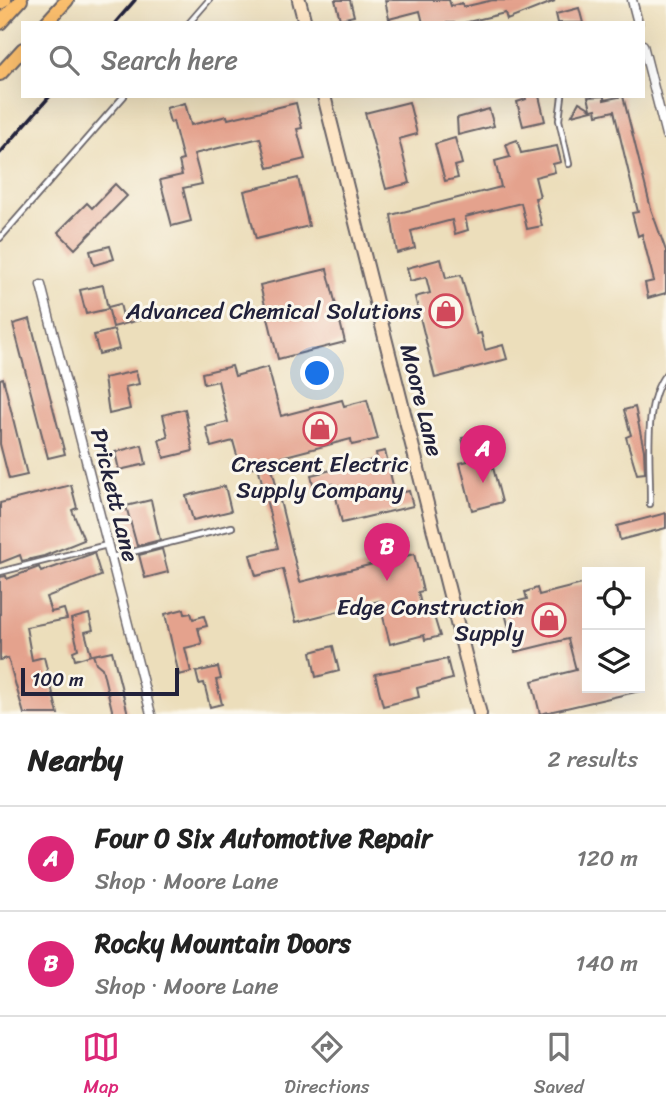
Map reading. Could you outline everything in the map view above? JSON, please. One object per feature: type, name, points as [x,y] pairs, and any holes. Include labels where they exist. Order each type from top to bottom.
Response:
[{"type":"main road","points":[[0,3],[5,0]]},
{"type":"main road","points":[[0,23],[21,0]]},
{"type":"main road","points":[[48,21],[67,0]]},
{"type":"main road","points":[[0,63],[21,48]]},
{"type":"main road","points":[[0,74],[21,49]]},
{"type":"street","points":[[299,0],[304,21]]},
{"type":"street","points":[[632,0],[637,21]]},
{"type":"street","points":[[645,62],[666,135]]},
{"type":"street","name":"Moore Lane","points":[[325,98],[480,714]]},
{"type":"street","name":"Prickett Lane","points":[[41,285],[151,714]]},
{"type":"lane","points":[[191,21],[209,0]]},
{"type":"lane","points":[[0,238],[122,98]]},
{"type":"lane","points":[[562,98],[559,120],[569,164]]},
{"type":"lane","points":[[650,504],[652,402],[658,384],[666,374]]},
{"type":"lane","points":[[111,558],[232,527]]},
{"type":"lane","points":[[0,572],[108,545]]},
{"type":"building","points":[[335,0],[350,0],[354,16],[340,19]]},
{"type":"building","points":[[385,0],[449,0],[451,6],[462,3],[463,7],[493,0],[555,1],[507,20],[505,13],[472,21],[422,21],[420,11],[389,19]]},
{"type":"building","points":[[579,8],[582,21],[558,21],[556,14]]},
{"type":"building","points":[[539,98],[545,121],[523,126],[517,102]]},
{"type":"building","points":[[588,98],[623,98],[651,209],[666,251],[666,293],[648,298],[645,283],[654,281],[642,234],[638,236],[632,213],[638,212],[614,111],[597,115],[596,109],[572,115],[579,102],[591,109]]},
{"type":"building","points":[[409,102],[417,134],[399,139],[410,183],[386,189],[365,113]]},
{"type":"building","points":[[185,103],[191,125],[296,103],[302,128],[297,129],[305,159],[268,168],[260,138],[194,154],[202,184],[183,188],[191,221],[172,226],[160,180],[182,175],[179,161],[183,160],[173,121],[170,122],[166,108]]},
{"type":"building","points":[[489,109],[494,126],[458,135],[457,118]]},
{"type":"building","points":[[455,138],[462,164],[455,166],[458,178],[445,181],[435,144]]},
{"type":"building","points":[[517,140],[521,153],[557,146],[561,162],[553,164],[555,172],[535,177],[540,197],[535,198],[542,226],[527,229],[521,203],[465,217],[468,230],[455,234],[452,220],[411,231],[415,248],[397,253],[391,215],[501,187],[495,161],[510,157],[506,144]]},
{"type":"building","points":[[298,178],[309,226],[256,239],[244,191]]},
{"type":"building","points":[[115,184],[127,196],[75,249],[58,232],[87,203],[92,208]]},
{"type":"building","points":[[110,246],[114,259],[94,265],[90,251]]},
{"type":"building","points":[[441,259],[446,278],[461,275],[477,334],[481,333],[485,350],[503,345],[507,359],[435,378],[415,297],[430,293],[426,277],[410,281],[407,268]]},
{"type":"building","points":[[327,269],[345,342],[278,359],[260,285]]},
{"type":"building","points":[[103,285],[108,309],[86,314],[80,290]]},
{"type":"building","points":[[120,304],[123,316],[148,310],[150,317],[113,327],[108,307]]},
{"type":"building","points":[[30,319],[65,454],[48,458],[13,324]]},
{"type":"building","points":[[114,330],[119,349],[99,354],[94,335]]},
{"type":"building","points":[[232,366],[235,376],[268,367],[281,416],[342,400],[344,406],[367,400],[378,439],[352,445],[351,439],[270,460],[300,582],[414,554],[423,591],[418,592],[424,616],[433,613],[440,636],[425,640],[424,635],[390,644],[379,601],[296,622],[283,569],[256,576],[250,555],[278,548],[258,466],[241,470],[233,441],[211,447],[206,427],[228,422],[218,381],[204,384],[202,373]]},
{"type":"building","points":[[136,371],[139,384],[125,387],[130,409],[109,414],[104,378]]},
{"type":"building","points":[[3,378],[27,475],[9,479],[0,444],[0,379]]},
{"type":"building","points":[[635,407],[644,450],[645,473],[637,474],[626,437],[631,435],[624,410]]},
{"type":"building","points":[[185,409],[193,451],[164,458],[159,440],[168,437],[163,415]]},
{"type":"building","points":[[484,433],[502,502],[472,510],[460,463],[468,461],[462,438]]},
{"type":"building","points":[[142,445],[146,464],[119,470],[115,452]]},
{"type":"building","points":[[385,451],[395,494],[409,491],[413,506],[342,523],[333,484],[314,489],[311,475],[377,459],[376,453]]},
{"type":"building","points":[[71,485],[77,508],[72,510],[84,540],[44,556],[22,561],[20,555],[0,563],[0,503]]},
{"type":"building","points":[[225,486],[231,511],[193,520],[186,496]]},
{"type":"building","points":[[151,500],[160,540],[137,546],[126,506]]},
{"type":"building","points":[[666,513],[666,528],[620,540],[617,526]]},
{"type":"building","points":[[162,549],[168,572],[145,578],[139,555]]},
{"type":"building","points":[[94,553],[101,576],[46,597],[51,612],[64,609],[67,619],[26,627],[32,660],[44,657],[58,714],[24,714],[8,658],[0,660],[0,577],[6,576],[7,579],[39,567],[41,572]]},
{"type":"building","points":[[582,584],[582,693],[631,693],[540,714],[532,681],[576,670],[568,639],[515,652],[503,605],[527,599],[525,592],[537,588],[539,595]]},
{"type":"building","points":[[184,609],[185,614],[191,613],[193,619],[204,616],[207,626],[198,628],[202,644],[185,648],[191,672],[179,675],[165,614]]},
{"type":"building","points":[[89,614],[93,630],[85,632],[91,655],[75,660],[73,651],[78,649],[71,619]]},
{"type":"building","points":[[333,646],[339,671],[316,677],[311,652]]},
{"type":"building","points":[[112,651],[128,714],[113,714],[102,668],[93,655]]},
{"type":"building","points":[[447,659],[452,679],[417,688],[419,697],[383,706],[375,674]]},
{"type":"building","points":[[218,667],[221,679],[216,680],[222,704],[210,707],[204,683],[199,684],[196,672]]},
{"type":"railway","points":[[117,21],[135,0]]},
{"type":"railway","points":[[0,153],[48,98]]},
{"type":"place","name":"Advanced Chemical Solutions","points":[[446,311]]},
{"type":"place","name":"Crescent Electric Supply Company","points":[[320,429]]},
{"type":"place","name":"Four 0 Six Automotive Repair","points":[[483,483]]},
{"type":"place","name":"Rocky Mountain Doors","points":[[387,581]]},
{"type":"place","name":"Edge Construction Supply","points":[[549,620]]}]
